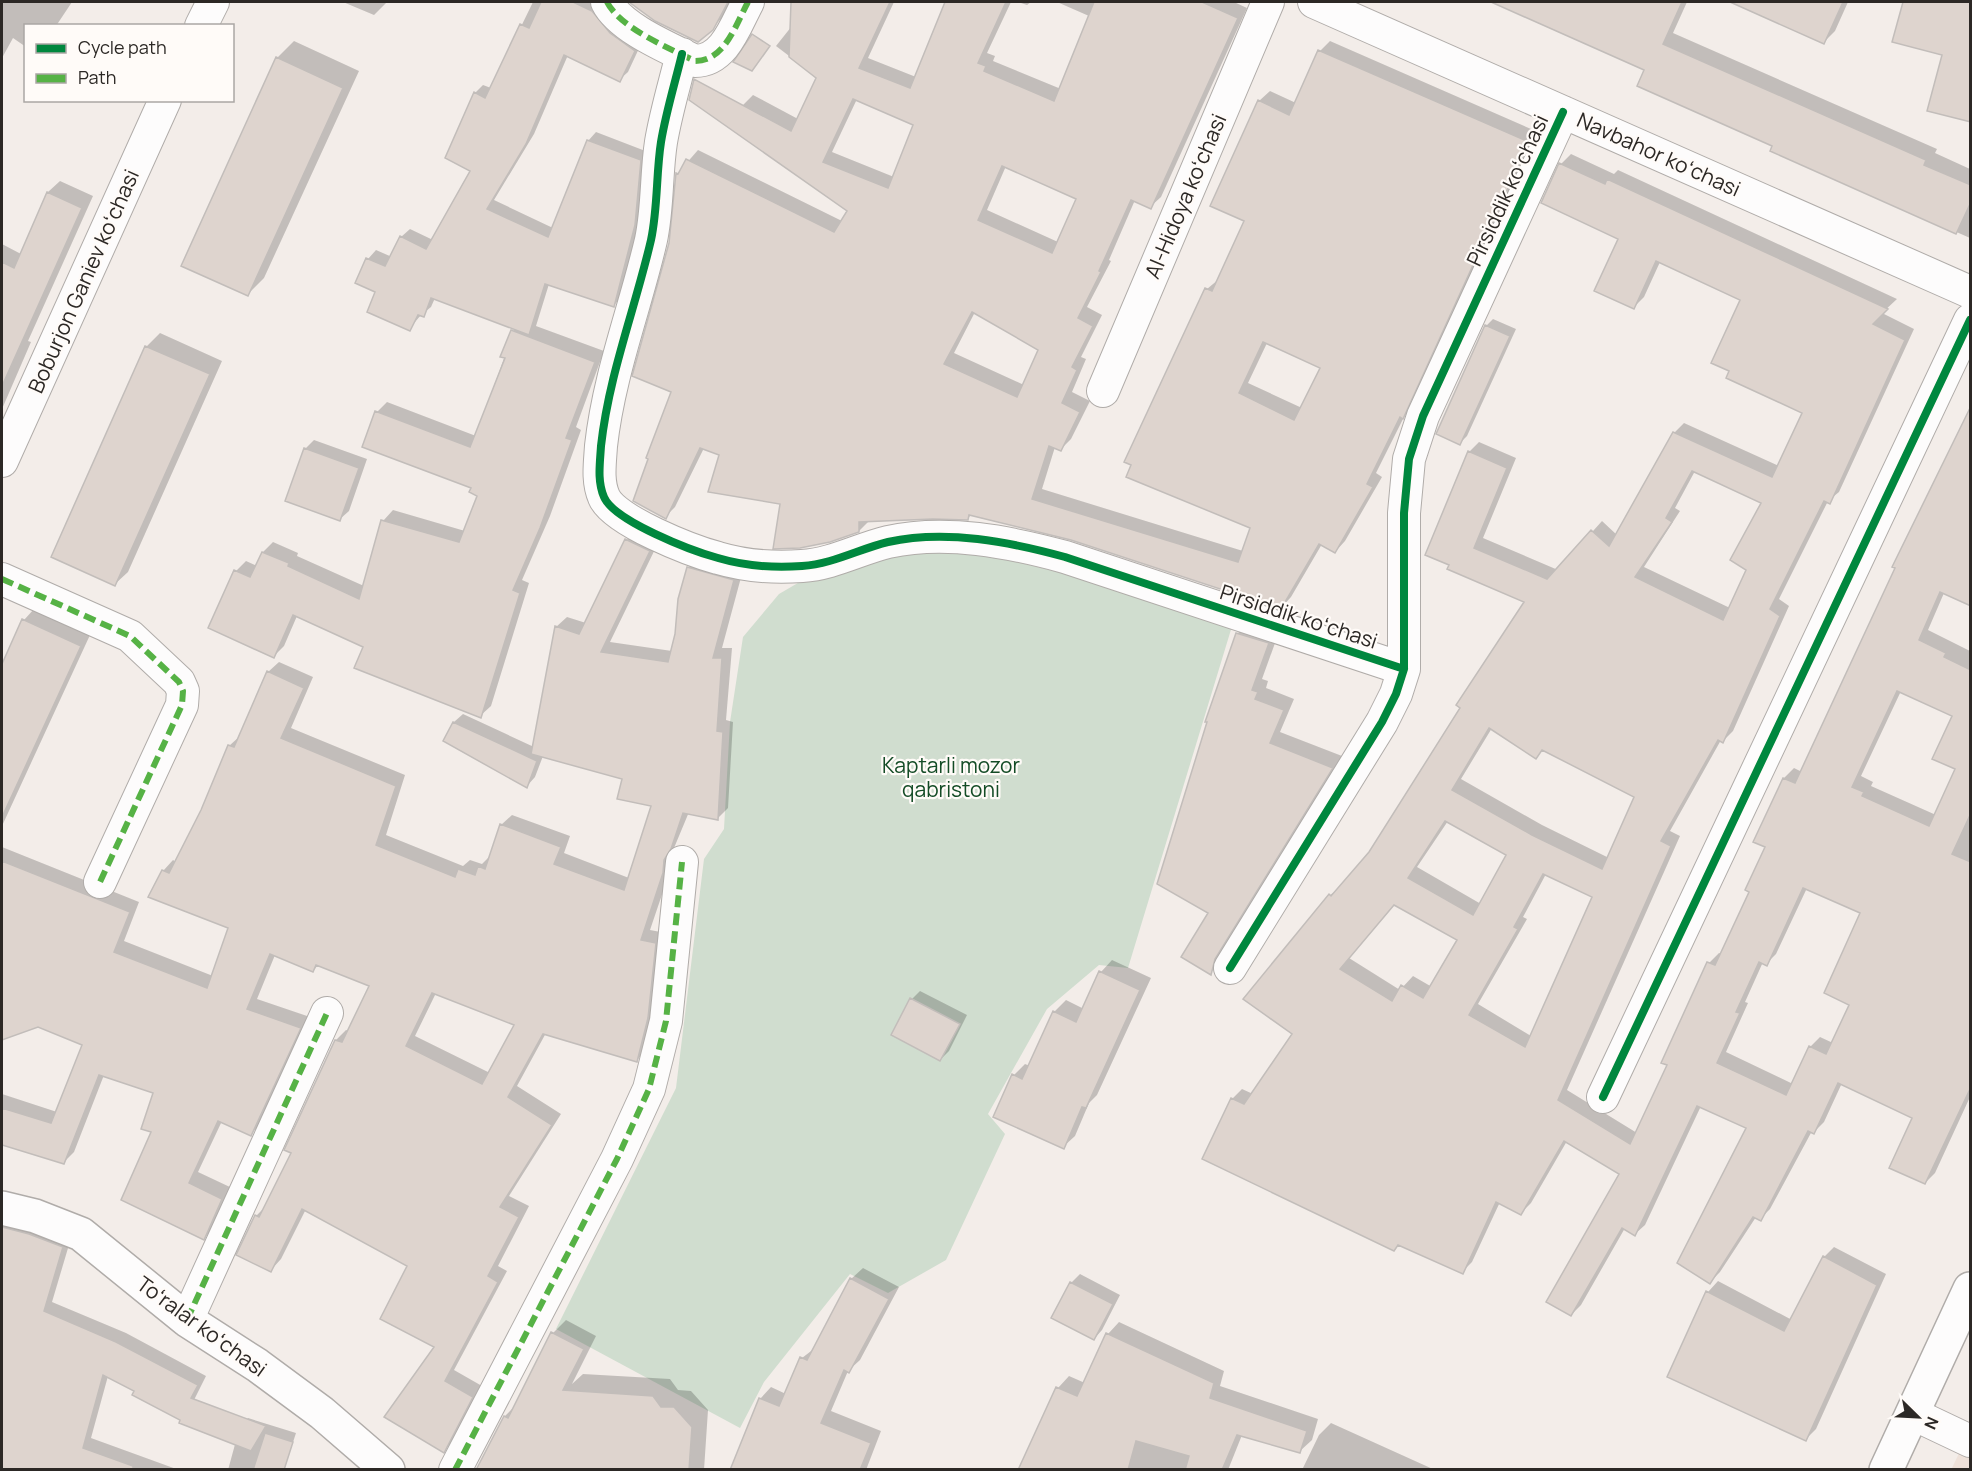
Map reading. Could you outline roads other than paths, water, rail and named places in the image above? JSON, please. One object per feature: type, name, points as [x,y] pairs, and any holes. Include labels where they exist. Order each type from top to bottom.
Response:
[{"type":"street","points":[[202,24],[213,2]]},
{"type":"street","points":[[607,2],[619,18],[695,61],[704,61],[713,56],[727,43],[748,2]]},
{"type":"street","name":"Al-Hidoya koʻchasi","points":[[1103,391],[1268,2]]},
{"type":"street","name":"Navbahor koʻchasi","points":[[1314,2],[1971,292]]},
{"type":"street","name":"Pirsiddik koʻchasi","points":[[682,54],[661,143],[658,204],[613,375],[603,427],[600,487],[611,508],[634,522],[717,558],[750,565],[803,566],[830,562],[857,550],[891,542],[930,537],[1025,546],[1075,560],[1404,669],[1402,561],[1409,459],[1423,416],[1563,112]]},
{"type":"street","name":"Boburjon Ganiev koʻchasi","points":[[2,461],[164,102]]},
{"type":"street","points":[[1603,1097],[1971,320]]},
{"type":"street","points":[[2,579],[130,636],[179,682],[183,692],[182,705],[100,882]]},
{"type":"street","points":[[1230,968],[1382,723],[1396,694],[1404,669]]},
{"type":"street","points":[[455,1470],[617,1159],[649,1089],[666,1022],[682,862]]},
{"type":"street","points":[[187,1320],[327,1013]]},
{"type":"street","name":"Toʻralar koʻchasi","points":[[2,1208],[35,1216],[81,1234],[187,1320],[256,1365],[322,1413],[388,1470]]},
{"type":"street","points":[[1886,1470],[1971,1289]]},
{"type":"street","points":[[1912,1414],[1971,1441]]},
{"type":"park label","name":"Kaptarli mozor qabristoni","points":[[951,777]]}]
